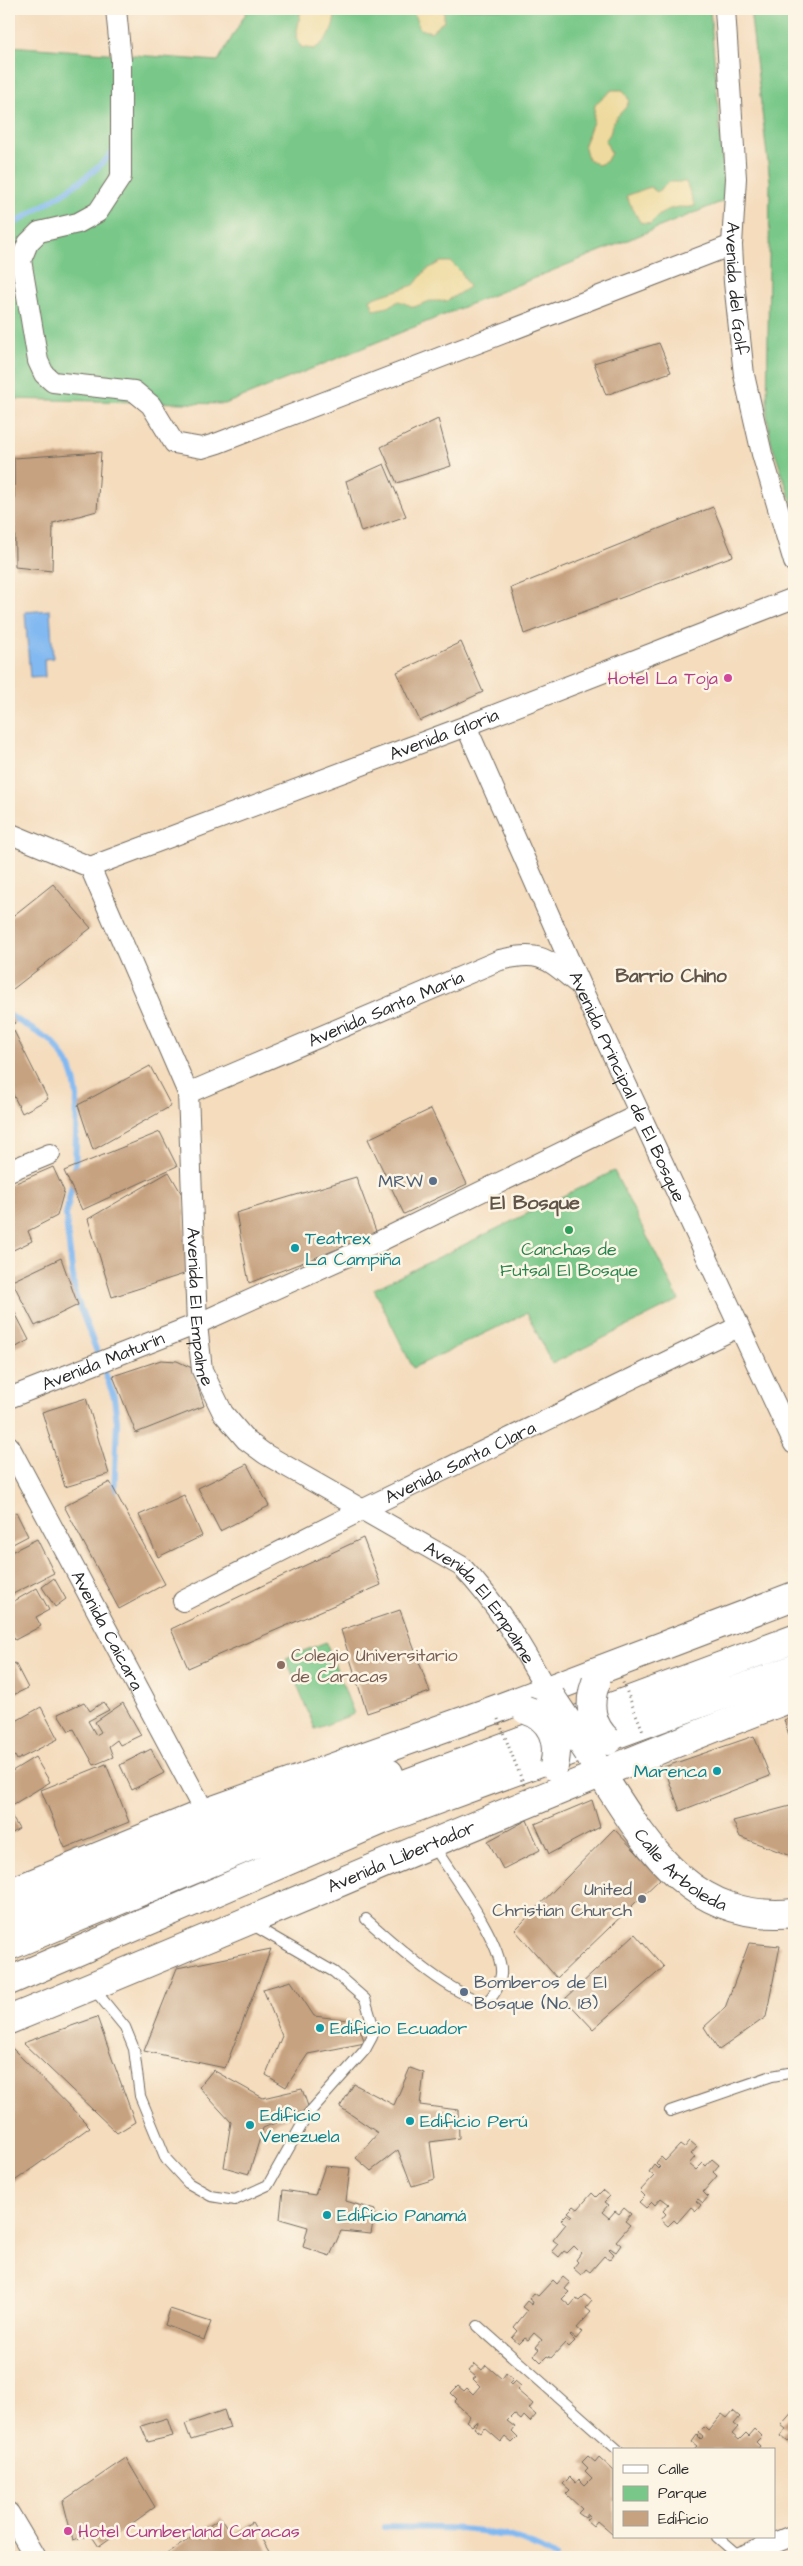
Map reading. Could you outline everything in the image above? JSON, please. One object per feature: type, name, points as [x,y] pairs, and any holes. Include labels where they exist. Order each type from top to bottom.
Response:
[{"type":"main road","points":[[9,1893],[205,1813],[511,1711],[549,1693],[606,1675],[794,1596]]},
{"type":"main road","points":[[9,1946],[372,1796],[794,1639]]},
{"type":"main road","points":[[9,1981],[385,1819],[794,1669]]},
{"type":"main road","points":[[599,1755],[592,1718],[592,1699],[606,1675]]},
{"type":"main road","points":[[549,1693],[599,1755],[636,1758],[794,1697]]},
{"type":"main road","points":[[511,1711],[547,1722],[556,1739],[557,1753],[554,1766],[536,1795]]},
{"type":"main road","name":"Avenida Libertador","points":[[9,2020],[433,1845],[536,1795],[599,1755]]},
{"type":"main road","name":"Calle Arboleda","points":[[599,1755],[638,1832],[657,1856],[696,1890],[717,1903],[743,1911],[773,1915],[794,1913]]},
{"type":"main road","points":[[9,1919],[356,1782],[408,1770],[445,1769]]},
{"type":"main road","points":[[9,1999],[198,1917],[494,1778]]},
{"type":"street","points":[[116,9],[121,60],[121,177],[98,212],[78,223],[39,232],[28,243],[22,260],[38,361],[44,374],[53,382],[134,391],[151,405],[174,442],[187,447],[202,448],[218,443],[732,245]]},
{"type":"street","name":"Avenida del Golf","points":[[726,9],[736,178],[732,245],[734,291],[744,375],[762,454],[794,562]]},
{"type":"street","name":"Avenida Gloria","points":[[90,868],[466,726],[794,598]]},
{"type":"street","name":"Avenida Principal de El Bosque","points":[[466,726],[580,985],[794,1444]]},
{"type":"street","points":[[11,834],[90,868]]},
{"type":"street","name":"Avenida El Empalme","points":[[90,868],[188,1093],[197,1324],[202,1370],[223,1413],[246,1440],[265,1454],[461,1566],[484,1590],[509,1625],[549,1693]]},
{"type":"street","name":"Avenida Santa María","points":[[188,1093],[500,960],[523,954],[549,960],[580,985]]},
{"type":"street","name":"Avenida Maturín","points":[[9,1398],[197,1324],[640,1114]]},
{"type":"street","points":[[9,1171],[50,1154]]},
{"type":"street","name":"Avenida Santa Clara","points":[[183,1601],[364,1509],[738,1327]]},
{"type":"street","name":"Avenida Caicara","points":[[9,1446],[205,1813]]},
{"type":"street","points":[[9,2513],[35,2557]]},
{"type":"street","points":[[740,2557],[794,2535]]},
{"type":"lane","points":[[366,1919],[406,1955],[468,1998],[485,2003],[494,1996],[501,1973],[495,1944],[433,1845]]},
{"type":"lane","points":[[92,1986],[125,2027],[134,2049],[140,2096],[166,2160],[188,2183],[210,2196],[235,2200],[268,2185],[308,2114],[365,2050],[372,2037],[372,2022],[365,1999],[334,1972],[248,1922]]},
{"type":"lane","points":[[670,2111],[772,2076],[794,2072]]},
{"type":"lane","points":[[478,2326],[616,2448]]},
{"type":"lane","points":[[718,2538],[740,2557]]},
{"type":"path","points":[[606,1675],[643,1731]]},
{"type":"path","points":[[511,1711],[536,1795]]},
{"type":"green space","points":[[245,9],[710,9],[726,200],[225,404],[9,399],[9,46],[218,61],[246,13]]},
{"type":"green space","points":[[750,9],[794,9],[794,509],[771,441],[767,415],[770,181]]},
{"type":"green space","name":"Canchas de Futsal El Bosque","points":[[614,1171],[679,1300],[552,1364],[527,1313],[413,1368],[374,1289]]},
{"type":"green space","points":[[326,1642],[354,1714],[315,1729],[286,1658]]},
{"type":"sand","points":[[301,9],[335,9],[334,21],[330,32],[323,42],[314,49],[301,47],[296,37]]},
{"type":"sand","points":[[412,9],[444,9],[444,21],[431,32],[420,29]]},
{"type":"sand","points":[[612,90],[623,90],[629,100],[626,107],[614,121],[610,135],[605,140],[611,153],[606,162],[598,165],[588,159],[584,144],[593,122],[595,105]]},
{"type":"sand","points":[[669,182],[686,182],[695,206],[670,209],[659,215],[650,224],[640,222],[626,196],[650,187],[657,192]]},
{"type":"sand","points":[[441,262],[451,262],[461,272],[469,287],[447,301],[430,301],[414,307],[399,301],[388,307],[374,310],[370,299],[414,285],[426,270]]},
{"type":"water","points":[[50,610],[53,658],[44,659],[45,677],[30,678],[25,612]]},
{"type":"building","points":[[659,343],[671,372],[606,395],[594,363]]},
{"type":"building","points":[[438,419],[451,466],[397,483],[381,447]]},
{"type":"building","points":[[101,452],[97,511],[53,523],[52,571],[15,567],[14,458]]},
{"type":"building","points":[[384,464],[406,516],[361,532],[346,481]]},
{"type":"building","points":[[713,507],[733,556],[524,634],[511,588]]},
{"type":"building","points":[[461,642],[483,692],[420,721],[397,672]]},
{"type":"building","points":[[53,884],[91,928],[13,989],[9,984],[9,919]]},
{"type":"building","points":[[9,1010],[15,1023],[9,1026]]},
{"type":"building","points":[[14,1031],[48,1099],[22,1113],[9,1086],[9,1034]]},
{"type":"building","points":[[150,1066],[171,1106],[93,1150],[78,1105]]},
{"type":"building","points":[[431,1109],[467,1184],[404,1214],[368,1139]]},
{"type":"building","points":[[160,1132],[177,1166],[82,1210],[64,1171]]},
{"type":"building","points":[[53,1167],[64,1191],[57,1216],[28,1231],[32,1241],[9,1252],[9,1186]]},
{"type":"building","points":[[169,1172],[184,1198],[187,1273],[112,1297],[88,1219]]},
{"type":"building","points":[[356,1177],[377,1234],[249,1283],[236,1213]]},
{"type":"building","points":[[61,1258],[78,1305],[35,1326],[12,1281]]},
{"type":"building","points":[[9,1301],[29,1340],[9,1351]]},
{"type":"building","points":[[161,1360],[177,1361],[192,1368],[204,1406],[136,1433],[113,1376]]},
{"type":"building","points":[[86,1398],[109,1474],[65,1487],[42,1412]]},
{"type":"building","points":[[247,1464],[269,1506],[220,1531],[198,1488]]},
{"type":"building","points":[[110,1482],[165,1584],[119,1609],[64,1506]]},
{"type":"building","points":[[184,1495],[202,1536],[158,1557],[139,1515]]},
{"type":"building","points":[[16,1512],[28,1536],[9,1546],[9,1515]]},
{"type":"building","points":[[363,1538],[381,1585],[188,1668],[171,1629]]},
{"type":"building","points":[[37,1539],[54,1573],[9,1596],[9,1553]]},
{"type":"building","points":[[54,1578],[66,1599],[55,1607],[42,1587]]},
{"type":"building","points":[[37,1588],[49,1610],[36,1617],[41,1626],[15,1640],[9,1629],[9,1604]]},
{"type":"building","points":[[400,1610],[430,1692],[367,1713],[341,1630]]},
{"type":"building","points":[[15,1663],[28,1688],[9,1697],[9,1666]]},
{"type":"building","points":[[84,1702],[90,1711],[103,1702],[109,1710],[88,1721],[96,1735],[101,1732],[95,1722],[123,1703],[141,1735],[120,1745],[117,1740],[109,1746],[113,1757],[94,1765],[74,1729],[69,1731],[58,1714]]},
{"type":"building","points":[[41,1707],[58,1739],[17,1760],[15,1756],[9,1759],[9,1725]]},
{"type":"building","points":[[794,1716],[794,1750],[784,1720]]},
{"type":"building","name":"Marenca","points":[[754,1736],[770,1776],[680,1811],[664,1767]]},
{"type":"building","points":[[151,1749],[164,1773],[132,1790],[120,1765]]},
{"type":"building","points":[[35,1757],[50,1782],[9,1807],[9,1773]]},
{"type":"building","points":[[106,1764],[129,1822],[65,1848],[41,1790]]},
{"type":"building","points":[[592,1800],[600,1827],[549,1854],[535,1824]]},
{"type":"building","points":[[794,1805],[794,1857],[740,1837],[733,1821]]},
{"type":"building","points":[[9,1812],[19,1829],[11,1834],[9,1831]]},
{"type":"building","points":[[527,1820],[540,1850],[503,1869],[488,1841]]},
{"type":"building","points":[[614,1829],[661,1878],[557,1978],[515,1930]]},
{"type":"building","points":[[635,1934],[664,1967],[593,2029],[565,1999]]},
{"type":"building","points":[[749,1943],[780,1946],[766,2017],[719,2050],[704,2027],[725,2008]]},
{"type":"building","points":[[271,1949],[225,2068],[144,2051],[177,1968]]},
{"type":"building","name":"Edificio Ecuador","points":[[291,1981],[314,2016],[357,2021],[365,2043],[308,2054],[286,2087],[266,2075],[282,2036],[263,1989]]},
{"type":"building","points":[[97,2017],[135,2122],[117,2133],[23,2043]]},
{"type":"building","points":[[9,2045],[90,2127],[9,2185]]},
{"type":"building","name":"Edificio Perú","points":[[410,2068],[424,2073],[420,2105],[458,2110],[459,2138],[430,2142],[435,2179],[412,2186],[398,2150],[371,2171],[356,2158],[378,2133],[340,2107],[354,2084],[394,2105]]},
{"type":"building","name":"Edificio Venezuela","points":[[213,2070],[263,2098],[302,2089],[309,2109],[263,2128],[249,2174],[224,2167],[231,2122],[199,2087]]},
{"type":"building","points":[[690,2141],[697,2147],[691,2154],[695,2157],[689,2164],[696,2170],[703,2163],[706,2166],[712,2159],[719,2165],[713,2172],[717,2176],[703,2192],[708,2197],[703,2203],[698,2199],[696,2201],[701,2205],[696,2211],[691,2207],[677,2223],[674,2220],[668,2226],[661,2220],[666,2214],[663,2211],[669,2204],[661,2198],[655,2205],[652,2202],[646,2208],[639,2202],[645,2196],[640,2191],[654,2176],[649,2172],[654,2165],[658,2169],[660,2167],[656,2163],[661,2157],[665,2161],[680,2145],[684,2148]]},
{"type":"building","name":"Edificio Panamá","points":[[325,2166],[350,2168],[346,2201],[375,2210],[371,2234],[341,2231],[330,2256],[303,2247],[308,2227],[280,2219],[283,2190],[315,2195]]},
{"type":"building","points":[[603,2190],[610,2196],[604,2202],[608,2205],[602,2212],[609,2218],[615,2211],[619,2214],[624,2208],[631,2214],[625,2221],[630,2225],[616,2241],[621,2245],[616,2252],[609,2249],[614,2254],[609,2260],[604,2256],[590,2272],[586,2269],[581,2275],[573,2268],[578,2262],[576,2260],[581,2253],[574,2246],[567,2253],[564,2251],[559,2257],[552,2251],[558,2244],[553,2240],[566,2224],[561,2220],[567,2214],[571,2217],[573,2216],[568,2212],[574,2206],[578,2209],[592,2193],[596,2197]]},
{"type":"building","points":[[563,2277],[570,2283],[565,2289],[569,2292],[562,2299],[570,2306],[576,2299],[579,2301],[585,2295],[592,2301],[586,2308],[591,2312],[577,2328],[582,2332],[576,2339],[570,2336],[575,2341],[569,2347],[565,2343],[551,2358],[547,2356],[541,2362],[534,2355],[539,2349],[536,2347],[542,2340],[534,2333],[528,2340],[525,2338],[519,2344],[512,2338],[518,2331],[514,2327],[527,2311],[522,2307],[527,2301],[532,2305],[533,2302],[529,2299],[534,2293],[538,2296],[553,2280],[557,2284]]},
{"type":"building","points":[[170,2309],[211,2322],[204,2340],[165,2325]]},
{"type":"building","points":[[475,2364],[482,2370],[486,2365],[502,2379],[506,2373],[513,2379],[509,2383],[511,2385],[515,2381],[521,2386],[517,2390],[533,2404],[529,2409],[536,2415],[530,2422],[524,2416],[521,2420],[514,2414],[507,2421],[515,2427],[512,2431],[518,2437],[512,2443],[505,2437],[501,2442],[485,2428],[481,2433],[474,2428],[478,2423],[477,2421],[472,2426],[466,2421],[470,2416],[454,2402],[457,2399],[451,2393],[458,2386],[464,2391],[467,2388],[473,2394],[480,2386],[473,2379],[476,2377],[469,2371]]},
{"type":"building","points":[[224,2410],[230,2428],[191,2440],[185,2424]]},
{"type":"building","points":[[794,2410],[794,2436],[788,2442],[781,2436],[786,2429],[781,2425]]},
{"type":"building","points":[[733,2411],[740,2417],[734,2424],[738,2427],[732,2434],[739,2440],[746,2433],[749,2436],[755,2429],[762,2436],[756,2442],[760,2446],[758,2448],[695,2448],[697,2446],[692,2442],[697,2435],[701,2439],[703,2437],[698,2433],[704,2427],[708,2431],[722,2414],[727,2418]]},
{"type":"building","points":[[167,2418],[173,2436],[148,2442],[141,2426]]},
{"type":"building","points":[[588,2456],[595,2462],[599,2457],[613,2470],[612,2534],[597,2521],[593,2526],[586,2520],[590,2516],[588,2514],[585,2518],[578,2513],[582,2509],[566,2494],[570,2490],[563,2484],[570,2477],[576,2483],[579,2479],[585,2485],[592,2478],[585,2471],[588,2468],[582,2462]]},
{"type":"building","points":[[126,2458],[155,2507],[99,2547],[91,2535],[73,2541],[63,2501]]},
{"type":"building","points":[[221,2518],[232,2536],[252,2522],[272,2557],[162,2557]]},
{"type":"waterway","points":[[9,227],[84,179],[98,168],[116,146]]},
{"type":"waterway","points":[[9,1015],[53,1042],[70,1067],[74,1079],[77,1097],[75,1170],[66,1215],[67,1229],[75,1294],[114,1397],[117,1422],[114,1496]]},
{"type":"waterway","points":[[385,2527],[451,2528],[494,2533],[535,2546],[555,2557]]},
{"type":"place","name":"Hotel La Toja","points":[[728,678]]},
{"type":"place","name":"MRW","points":[[433,1181]]},
{"type":"place","name":"Canchas de Futsal El Bosque","points":[[569,1230]]},
{"type":"place","name":"Teatrex La Campiña","points":[[295,1248]]},
{"type":"place","name":"Colegio Universitario de Caracas","points":[[281,1665]]},
{"type":"place","name":"Marenca","points":[[717,1771]]},
{"type":"place","name":"United Christian Church","points":[[642,1899]]},
{"type":"place","name":"Bomberos de El Bosque (No. 18)","points":[[464,1992]]},
{"type":"place","name":"Edificio Ecuador","points":[[320,2028]]},
{"type":"place","name":"Edificio Perú","points":[[410,2121]]},
{"type":"place","name":"Edificio Venezuela","points":[[250,2125]]},
{"type":"place","name":"Edificio Panamá","points":[[327,2215]]},
{"type":"place","name":"Hotel Cumberland Caracas","points":[[68,2531]]},
{"type":"district","name":"Barrio Chino","points":[[671,975]]},
{"type":"district","name":"El Bosque","points":[[535,1202]]}]
